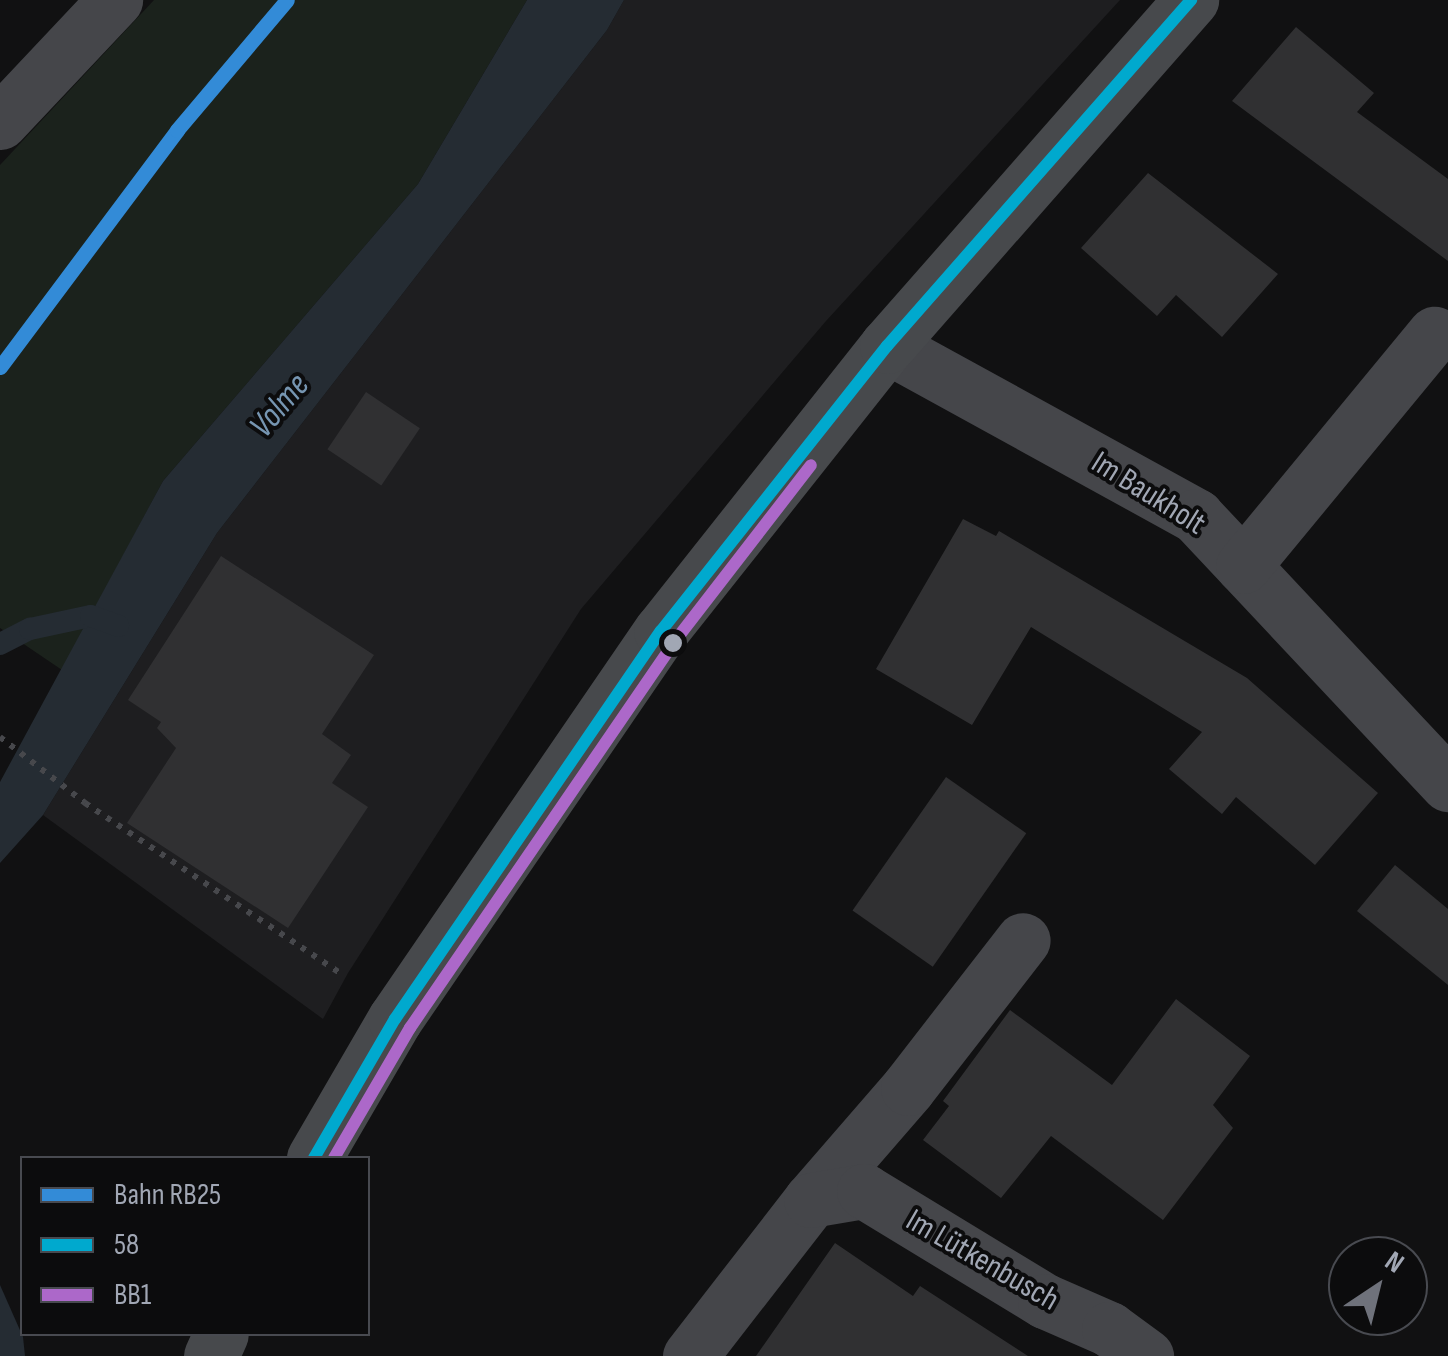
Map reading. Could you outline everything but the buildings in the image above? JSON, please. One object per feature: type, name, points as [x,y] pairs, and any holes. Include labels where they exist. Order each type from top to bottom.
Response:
[{"type":"main road","points":[[315,1156],[395,1018],[661,631],[887,346],[1191,0]]},
{"type":"street","points":[[0,122],[115,0]]},
{"type":"street","points":[[1244,566],[1434,334]]},
{"type":"street","name":"Im Baukholt","points":[[887,346],[1196,516],[1448,784]]},
{"type":"street","points":[[690,1356],[810,1200],[908,1088],[1023,940]]},
{"type":"street","name":"Im Lütkenbusch","points":[[810,1200],[864,1191],[1046,1301],[1109,1329],[1146,1356]]},
{"type":"path","points":[[0,738],[85,804],[322,958],[395,1018]]},
{"type":"shaded area","points":[[154,0],[527,0],[418,184],[163,481],[62,670],[0,628],[0,165]]},
{"type":"shaded area","points":[[624,0],[1120,0],[826,321],[581,609],[348,973],[323,1019],[43,815],[217,533],[607,30]]},
{"type":"water","name":"Volme","points":[[527,0],[624,0],[607,30],[217,533],[43,815],[0,863],[0,782],[163,481],[418,184]]},
{"type":"water","points":[[0,1285],[23,1337],[25,1356],[0,1356]]},
{"type":"waterway","points":[[0,644],[30,629],[91,616],[118,626]]},
{"type":"rail line","name":"RB25","points":[[0,367],[177,130],[287,0]]},
{"type":"transit line","name":"58","points":[[315,1156],[395,1019],[661,631],[887,346],[1191,0]]},
{"type":"transit line","name":"BB1","points":[[335,1156],[410,1028],[675,641],[811,465]]}]
